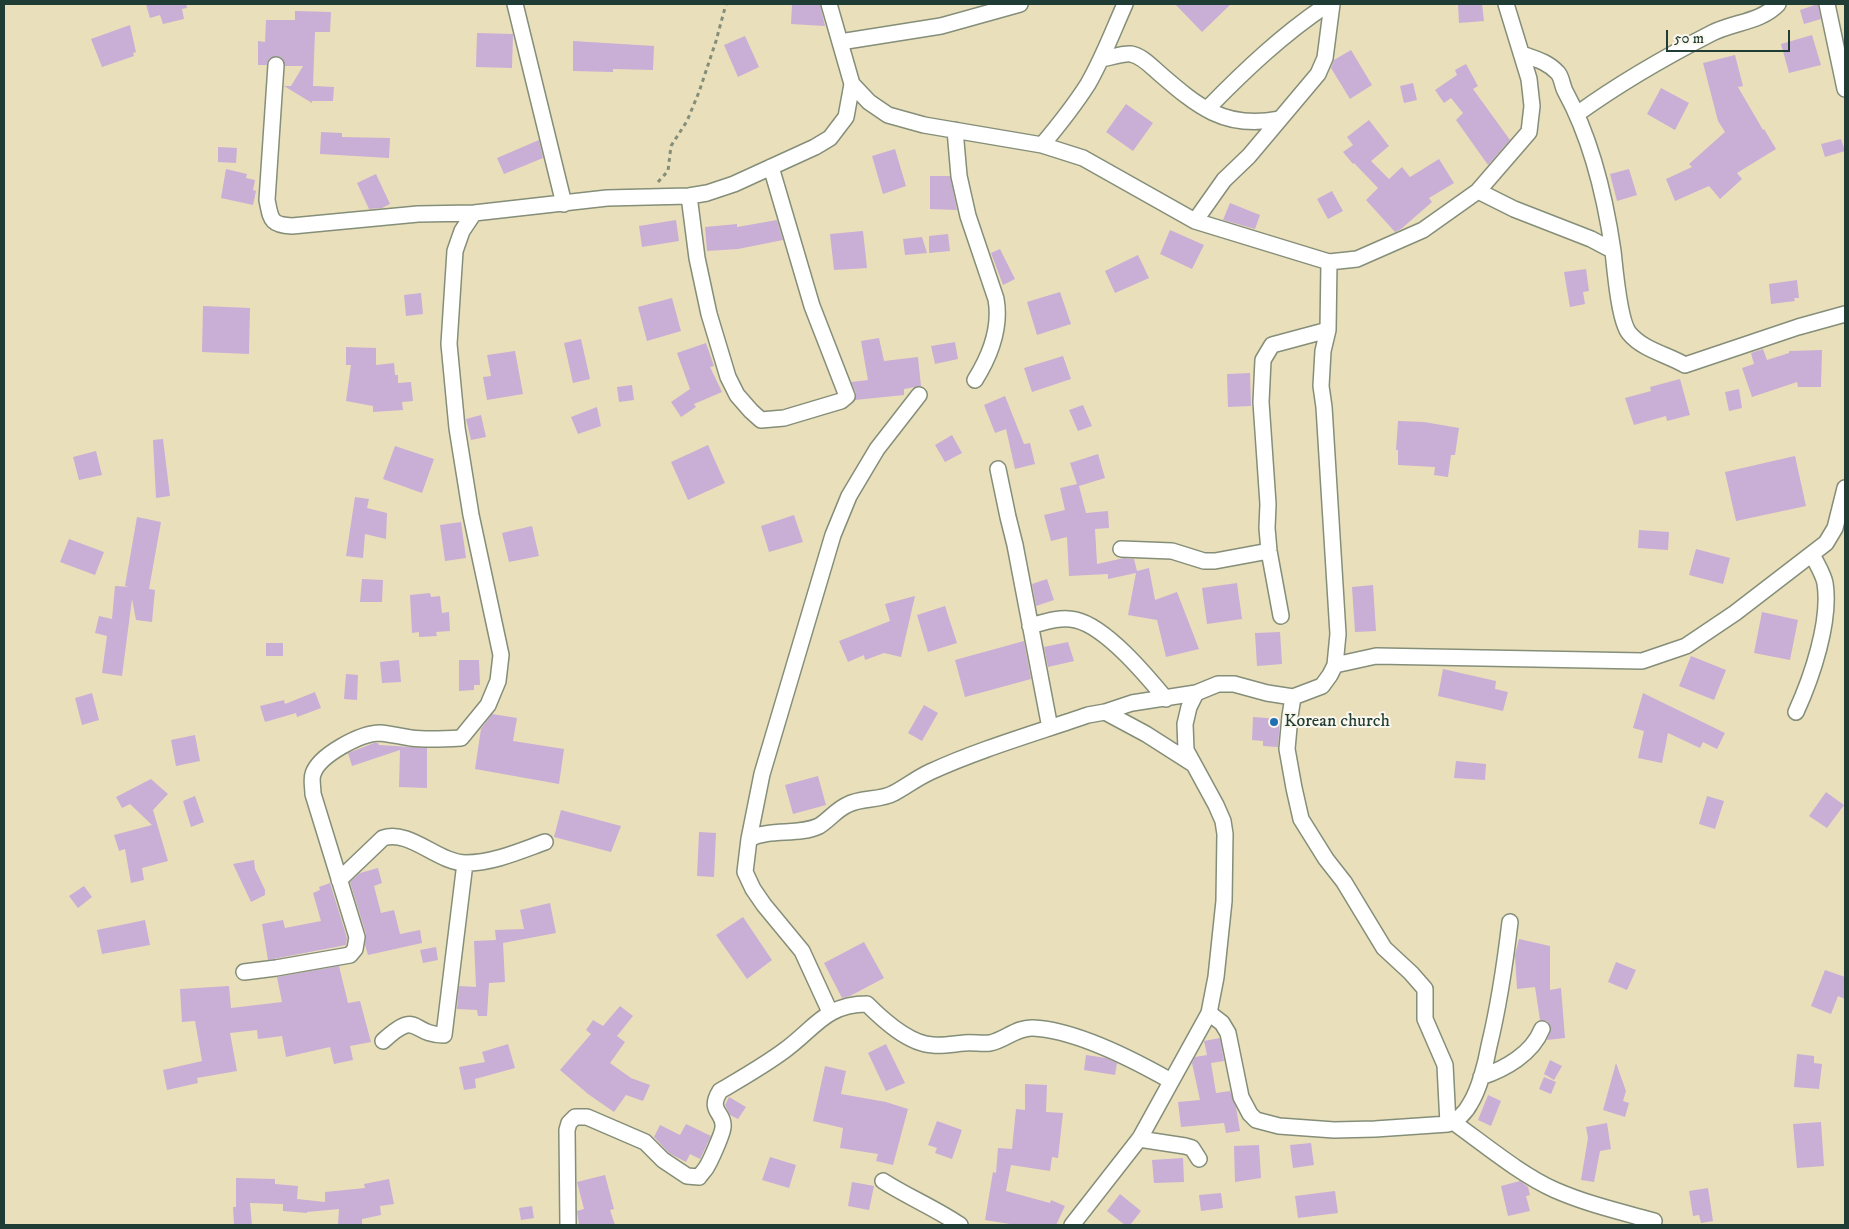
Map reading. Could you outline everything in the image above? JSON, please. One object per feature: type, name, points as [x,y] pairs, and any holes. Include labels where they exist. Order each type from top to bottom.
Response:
[{"type":"street","points":[[515,4],[564,204]]},
{"type":"street","points":[[276,65],[267,200],[271,218],[279,225],[292,226],[418,214],[474,213],[607,198],[689,196],[707,193],[734,184],[815,147],[830,138],[846,117],[852,84],[829,4]]},
{"type":"street","points":[[840,42],[941,26],[1020,4]]},
{"type":"street","points":[[1042,145],[1064,119],[1088,84],[1125,4]]},
{"type":"street","points":[[1207,109],[1236,79],[1284,35],[1330,4]]},
{"type":"street","points":[[1195,221],[1224,180],[1249,156],[1318,74],[1325,58],[1330,4]]},
{"type":"street","points":[[852,84],[869,102],[888,115],[924,125],[1042,145],[1083,158],[1195,221],[1329,262],[1357,259],[1423,230],[1478,191],[1529,132],[1532,106],[1529,79],[1506,4]]},
{"type":"street","points":[[1577,114],[1615,87],[1655,63],[1713,32],[1763,16],[1778,4]]},
{"type":"street","points":[[1827,4],[1845,89]]},
{"type":"street","points":[[1101,59],[1130,54],[1141,58],[1186,97],[1219,116],[1244,122],[1260,123],[1279,119]]},
{"type":"street","points":[[1522,54],[1547,63],[1560,75],[1563,87],[1577,114],[1600,186],[1620,305],[1628,331],[1641,344],[1685,365],[1798,327],[1845,314]]},
{"type":"street","points":[[955,130],[959,176],[966,208],[999,314],[986,363],[975,380]]},
{"type":"street","points":[[689,196],[697,258],[710,314],[728,377],[737,396],[750,411],[762,420],[784,418],[841,401],[847,396],[812,306],[771,167]]},
{"type":"street","points":[[1478,191],[1514,209],[1591,239],[1612,250]]},
{"type":"street","points":[[244,972],[350,955],[355,949],[357,936],[313,794],[313,774],[321,761],[336,749],[355,740],[378,733],[412,738],[461,738],[488,705],[498,681],[501,655],[470,505],[457,428],[449,344],[455,251],[462,231],[474,213]]},
{"type":"street","points":[[749,839],[767,832],[820,826],[848,804],[894,793],[904,785],[929,772],[1088,715],[1105,712],[1132,703],[1196,693],[1206,687],[1218,684],[1234,684],[1267,693],[1294,697],[1322,686],[1330,676],[1335,665],[1338,634],[1324,407],[1321,386],[1323,351],[1328,330],[1329,262]]},
{"type":"street","points":[[1281,616],[1269,551],[1267,528],[1268,504],[1261,402],[1263,360],[1272,344],[1328,330]]},
{"type":"street","points":[[830,1012],[802,951],[764,905],[749,881],[745,872],[749,839],[762,774],[833,535],[849,496],[877,449],[919,395]]},
{"type":"street","points":[[998,470],[1015,545],[1050,728]]},
{"type":"street","points":[[1335,665],[1376,656],[1642,662],[1686,646],[1736,613],[1826,543],[1835,528],[1845,488]]},
{"type":"street","points":[[1121,549],[1172,551],[1204,561],[1214,561],[1269,551]]},
{"type":"street","points":[[1796,712],[1810,682],[1827,604],[1824,581],[1812,554]]},
{"type":"street","points":[[1030,626],[1061,618],[1076,620],[1090,627],[1110,640],[1138,666],[1166,698]]},
{"type":"street","points":[[1072,1225],[1139,1139],[1209,1013],[1216,977],[1224,901],[1225,834],[1223,821],[1216,805],[1186,750],[1185,724],[1189,706],[1196,693]]},
{"type":"street","points":[[1294,697],[1287,750],[1301,819],[1326,859],[1344,882],[1384,948],[1411,973],[1424,990],[1425,1019],[1444,1065],[1450,1123]]},
{"type":"street","points":[[1105,712],[1146,734],[1193,764]]},
{"type":"street","points":[[339,880],[383,838],[390,836],[400,836],[449,860],[465,863],[495,859],[545,842]]},
{"type":"street","points":[[383,1041],[404,1024],[411,1024],[437,1035],[444,1035],[465,863]]},
{"type":"street","points":[[1209,1013],[1222,1023],[1228,1033],[1241,1097],[1250,1114],[1256,1120],[1279,1126],[1334,1130],[1450,1123],[1471,1104],[1485,1066],[1499,1003],[1510,922]]},
{"type":"street","points":[[568,1225],[567,1130],[569,1122],[575,1117],[587,1117],[645,1142],[663,1160],[687,1176],[699,1177],[706,1168],[723,1127],[715,1108],[715,1099],[720,1091],[786,1049],[830,1012],[854,1004],[867,1004],[890,1027],[931,1046],[990,1043],[1020,1030],[1032,1028],[1058,1032],[1088,1041],[1134,1060],[1171,1081]]},
{"type":"street","points":[[1480,1077],[1494,1073],[1518,1058],[1532,1045],[1542,1029]]},
{"type":"street","points":[[1450,1123],[1554,1189],[1602,1207],[1654,1221]]},
{"type":"street","points":[[1139,1139],[1192,1148],[1199,1159]]},
{"type":"street","points":[[883,1181],[906,1196],[960,1225]]},
{"type":"path","points":[[648,197],[654,185],[668,171],[671,146],[686,121],[696,99],[716,41],[726,4]]},
{"type":"building","points":[[146,4],[186,4],[187,8],[182,9],[184,19],[163,24],[160,15],[150,18]]},
{"type":"building","points":[[792,4],[820,4],[825,26],[791,24]]},
{"type":"building","points":[[1175,4],[1231,4],[1202,32]]},
{"type":"building","points":[[1458,4],[1482,4],[1484,21],[1459,23]]},
{"type":"building","points":[[1818,4],[1821,19],[1804,24],[1800,10]]},
{"type":"building","points":[[295,11],[331,12],[330,32],[315,32],[313,86],[334,87],[333,101],[312,101],[312,103],[284,86],[291,86],[303,66],[285,66],[282,58],[276,56],[269,59],[267,65],[258,65],[258,41],[265,42],[266,20],[295,20]]},
{"type":"building","points":[[130,25],[136,52],[133,53],[134,56],[102,67],[91,39]]},
{"type":"building","points":[[477,33],[513,34],[512,68],[476,67]]},
{"type":"building","points":[[1812,35],[1821,65],[1789,73],[1781,44]]},
{"type":"building","points":[[745,36],[759,67],[738,77],[724,45]]},
{"type":"building","points":[[573,41],[654,46],[653,70],[573,71]]},
{"type":"building","points":[[1351,50],[1372,85],[1350,99],[1331,68],[1334,60]]},
{"type":"building","points":[[1735,55],[1743,86],[1738,87],[1776,149],[1737,173],[1742,179],[1720,199],[1709,186],[1675,201],[1666,179],[1692,167],[1689,164],[1725,132],[1718,121],[1703,63]]},
{"type":"building","points":[[1466,64],[1478,86],[1473,89],[1510,140],[1488,165],[1456,120],[1463,113],[1451,98],[1444,103],[1435,90],[1457,75],[1455,70]]},
{"type":"building","points":[[1413,83],[1417,100],[1404,103],[1400,86]]},
{"type":"building","points":[[1661,88],[1689,103],[1675,130],[1647,114]]},
{"type":"building","points":[[1126,104],[1153,123],[1133,151],[1106,132]]},
{"type":"building","points":[[1369,120],[1389,146],[1371,161],[1389,179],[1402,167],[1410,177],[1439,159],[1454,183],[1429,198],[1432,202],[1395,232],[1366,200],[1378,188],[1343,152],[1353,145],[1347,137]]},
{"type":"building","points":[[321,132],[342,133],[342,137],[390,138],[389,158],[320,154]]},
{"type":"building","points":[[1841,139],[1845,151],[1825,157],[1821,144]]},
{"type":"building","points":[[539,140],[543,158],[504,174],[497,158]]},
{"type":"building","points":[[218,147],[237,148],[236,163],[218,162]]},
{"type":"building","points":[[895,149],[906,186],[883,194],[872,156]]},
{"type":"building","points":[[226,169],[247,174],[246,178],[255,180],[253,190],[256,191],[253,205],[221,198]]},
{"type":"building","points":[[1629,169],[1637,195],[1617,201],[1610,174]]},
{"type":"building","points":[[376,174],[390,204],[382,208],[369,209],[357,183]]},
{"type":"building","points":[[930,176],[950,176],[957,210],[930,209]]},
{"type":"building","points":[[1332,191],[1343,211],[1328,219],[1317,199]]},
{"type":"building","points":[[1230,203],[1260,215],[1255,229],[1223,220]]},
{"type":"building","points":[[676,220],[679,241],[642,247],[639,226]]},
{"type":"building","points":[[777,220],[783,240],[738,249],[707,251],[705,227],[737,224],[737,227]]},
{"type":"building","points":[[1170,230],[1204,245],[1192,269],[1160,254]]},
{"type":"building","points":[[863,231],[867,268],[834,270],[830,234]]},
{"type":"building","points":[[948,234],[950,251],[929,253],[929,236]]},
{"type":"building","points":[[922,237],[927,253],[905,255],[903,239]]},
{"type":"building","points":[[1000,249],[1015,279],[1003,285],[991,253]]},
{"type":"building","points":[[1138,255],[1149,278],[1115,293],[1105,271]]},
{"type":"building","points":[[1586,269],[1589,291],[1583,292],[1585,304],[1570,307],[1564,272]]},
{"type":"building","points":[[1797,280],[1799,298],[1794,298],[1795,301],[1771,304],[1769,284]]},
{"type":"building","points":[[1060,292],[1071,324],[1037,335],[1027,302]]},
{"type":"building","points":[[421,293],[423,314],[406,316],[404,295]]},
{"type":"building","points":[[672,298],[681,331],[647,341],[638,307]]},
{"type":"building","points":[[203,306],[250,308],[249,354],[202,352]]},
{"type":"building","points":[[879,338],[884,361],[918,357],[921,386],[904,389],[904,395],[855,400],[856,393],[851,382],[868,380],[861,341]]},
{"type":"building","points":[[581,339],[590,379],[573,383],[564,343]]},
{"type":"building","points":[[955,342],[958,359],[935,364],[931,346]]},
{"type":"building","points":[[706,343],[714,366],[710,367],[722,392],[694,404],[696,407],[681,417],[671,402],[690,389],[677,353]]},
{"type":"building","points":[[346,347],[376,348],[376,365],[394,363],[395,375],[398,375],[398,383],[411,382],[413,401],[402,402],[403,410],[373,412],[373,406],[346,401],[351,365],[346,365]]},
{"type":"building","points":[[1763,349],[1767,360],[1789,353],[1789,351],[1822,350],[1821,387],[1798,387],[1797,382],[1752,397],[1742,368],[1754,364],[1751,353]]},
{"type":"building","points":[[515,351],[523,394],[487,400],[483,377],[491,376],[487,355]]},
{"type":"building","points":[[1063,356],[1071,379],[1032,392],[1024,368]]},
{"type":"building","points":[[1250,373],[1251,406],[1228,407],[1227,374]]},
{"type":"building","points":[[1680,379],[1690,415],[1667,421],[1666,416],[1634,425],[1625,398],[1651,391],[1650,387]]},
{"type":"building","points":[[632,385],[634,400],[619,402],[617,387]]},
{"type":"building","points":[[1739,389],[1742,408],[1729,411],[1725,392]]},
{"type":"building","points":[[1005,396],[1024,444],[1030,443],[1035,464],[1015,469],[1006,429],[995,433],[984,405]]},
{"type":"building","points":[[1083,405],[1092,426],[1078,431],[1069,410]]},
{"type":"building","points":[[597,407],[601,426],[578,434],[571,417]]},
{"type":"building","points":[[481,415],[486,437],[471,440],[466,419]]},
{"type":"building","points":[[1398,421],[1424,422],[1459,428],[1455,455],[1451,455],[1448,477],[1434,475],[1435,467],[1398,465],[1398,450],[1396,450]]},
{"type":"building","points":[[952,435],[962,453],[945,462],[935,445]]},
{"type":"building","points":[[163,439],[170,496],[156,498],[153,440]]},
{"type":"building","points":[[708,445],[725,483],[688,500],[671,462]]},
{"type":"building","points":[[395,446],[434,459],[422,493],[383,479]]},
{"type":"building","points":[[96,451],[102,475],[79,480],[73,457]]},
{"type":"building","points":[[1098,454],[1105,478],[1079,486],[1086,513],[1108,511],[1109,528],[1095,529],[1097,564],[1124,558],[1134,559],[1137,571],[1149,568],[1155,600],[1177,592],[1199,649],[1166,657],[1157,620],[1128,615],[1136,573],[1108,579],[1108,574],[1069,576],[1067,537],[1051,541],[1044,515],[1065,510],[1060,488],[1077,484],[1070,463]]},
{"type":"building","points":[[1795,456],[1806,506],[1736,521],[1725,472]]},
{"type":"building","points":[[355,497],[369,499],[367,508],[387,513],[386,539],[365,534],[363,558],[346,556]]},
{"type":"building","points":[[794,515],[803,542],[769,552],[761,526]]},
{"type":"building","points":[[137,517],[161,522],[149,589],[155,590],[152,622],[136,620],[132,599],[122,676],[102,673],[107,636],[95,633],[99,616],[112,619],[115,586],[130,587],[125,586]]},
{"type":"building","points":[[461,522],[466,558],[445,561],[440,525]]},
{"type":"building","points":[[532,526],[539,556],[509,562],[502,533]]},
{"type":"building","points":[[1639,530],[1669,532],[1668,550],[1638,548]]},
{"type":"building","points":[[69,539],[104,552],[95,575],[60,562]]},
{"type":"building","points":[[1696,549],[1730,558],[1723,584],[1689,575]]},
{"type":"building","points":[[362,579],[383,580],[382,602],[360,602]]},
{"type":"building","points":[[1047,579],[1054,600],[1036,606],[1032,584]]},
{"type":"building","points":[[1237,583],[1242,619],[1207,624],[1202,588]]},
{"type":"building","points":[[1373,585],[1376,631],[1355,632],[1352,587]]},
{"type":"building","points":[[430,593],[431,597],[440,596],[442,613],[449,612],[450,631],[436,632],[437,636],[419,637],[419,632],[412,633],[410,595]]},
{"type":"building","points":[[915,596],[901,657],[884,653],[865,660],[864,655],[848,662],[839,641],[890,621],[885,604]]},
{"type":"building","points":[[945,606],[957,643],[928,652],[917,615]]},
{"type":"building","points":[[1762,612],[1798,620],[1790,660],[1754,653]]},
{"type":"building","points":[[1280,632],[1282,664],[1257,666],[1255,633]]},
{"type":"building","points":[[1024,641],[1031,679],[965,697],[955,660]]},
{"type":"building","points":[[1068,642],[1074,661],[1048,667],[1044,647]]},
{"type":"building","points":[[266,643],[283,643],[283,656],[266,656]]},
{"type":"building","points":[[1691,656],[1726,670],[1714,700],[1679,686]]},
{"type":"building","points":[[399,660],[401,682],[382,683],[380,662]]},
{"type":"building","points":[[459,660],[479,660],[480,685],[474,685],[474,690],[459,691]]},
{"type":"building","points":[[1443,669],[1496,681],[1495,689],[1508,692],[1503,711],[1438,696]]},
{"type":"building","points":[[346,674],[358,675],[357,700],[344,699]]},
{"type":"building","points":[[315,692],[321,708],[297,717],[296,713],[265,722],[260,706],[284,700],[285,704]]},
{"type":"building","points":[[92,693],[99,720],[82,725],[75,698]]},
{"type":"building","points":[[1643,693],[1725,733],[1717,749],[1703,742],[1700,748],[1668,733],[1662,763],[1638,758],[1644,731],[1633,728]]},
{"type":"building","points":[[924,705],[938,713],[922,741],[908,733]]},
{"type":"building","points":[[492,714],[517,718],[513,741],[564,749],[559,784],[475,769],[481,729]]},
{"type":"building","name":"Korean church","points":[[1253,717],[1280,719],[1278,747],[1263,746],[1263,741],[1252,740]]},
{"type":"building","points":[[195,735],[200,761],[176,766],[171,740]]},
{"type":"building","points":[[374,743],[379,745],[427,748],[427,788],[399,787],[400,750],[352,766],[348,753]]},
{"type":"building","points":[[1456,761],[1486,764],[1485,780],[1454,778]]},
{"type":"building","points":[[818,776],[826,805],[793,814],[785,785]]},
{"type":"building","points":[[151,779],[168,794],[153,810],[168,861],[142,868],[144,880],[131,883],[125,849],[119,851],[114,835],[152,825],[130,804],[122,808],[116,797]]},
{"type":"building","points":[[1826,792],[1844,805],[1827,828],[1809,816]]},
{"type":"building","points":[[195,796],[204,822],[191,827],[183,801]]},
{"type":"building","points":[[1707,796],[1724,801],[1715,829],[1699,824]]},
{"type":"building","points":[[561,810],[621,826],[611,852],[554,837]]},
{"type":"building","points":[[699,832],[716,833],[714,877],[697,876]]},
{"type":"building","points":[[254,860],[255,869],[265,890],[265,895],[251,902],[233,864]]},
{"type":"building","points":[[378,868],[382,883],[374,886],[381,913],[394,910],[400,934],[420,930],[422,943],[368,955],[365,945],[366,934],[350,882],[360,873]]},
{"type":"building","points":[[330,883],[347,938],[346,945],[268,960],[262,924],[283,920],[285,928],[321,921],[313,893],[320,890],[319,887]]},
{"type":"building","points":[[84,886],[92,897],[78,908],[69,896]]},
{"type":"building","points":[[550,903],[556,933],[503,943],[505,982],[489,983],[487,1016],[478,1016],[477,1010],[457,1009],[459,986],[476,987],[474,941],[496,940],[495,930],[524,929],[520,910]]},
{"type":"building","points":[[743,917],[772,960],[747,979],[716,935]]},
{"type":"building","points":[[145,920],[150,945],[102,954],[97,930]]},
{"type":"building","points":[[1519,939],[1550,946],[1550,990],[1561,988],[1565,1038],[1547,1040],[1551,1028],[1547,1021],[1540,1020],[1535,987],[1517,989],[1515,955]]},
{"type":"building","points":[[864,942],[884,978],[850,996],[842,998],[824,963]]},
{"type":"building","points":[[436,947],[438,960],[423,963],[420,950]]},
{"type":"building","points":[[1616,962],[1636,970],[1627,990],[1608,982]]},
{"type":"building","points":[[339,966],[348,1003],[360,1001],[371,1042],[350,1046],[353,1060],[334,1064],[330,1047],[286,1057],[282,1036],[258,1039],[257,1030],[230,1033],[237,1071],[197,1078],[198,1083],[167,1090],[163,1070],[202,1061],[195,1021],[182,1022],[180,989],[229,986],[231,1008],[282,1002],[277,977]]},
{"type":"building","points":[[1825,970],[1845,977],[1845,999],[1838,996],[1831,1014],[1811,1006]]},
{"type":"building","points":[[620,1006],[633,1016],[617,1036],[625,1042],[610,1063],[631,1078],[650,1085],[643,1101],[626,1095],[614,1112],[588,1094],[560,1070],[591,1034],[586,1030],[593,1020],[603,1026]]},
{"type":"building","points":[[1220,1038],[1224,1061],[1211,1063],[1216,1093],[1230,1091],[1236,1107],[1240,1131],[1226,1133],[1224,1123],[1181,1127],[1178,1102],[1200,1100],[1192,1063],[1195,1057],[1207,1055],[1204,1041]]},
{"type":"building","points":[[508,1044],[515,1068],[475,1079],[476,1088],[464,1090],[459,1067],[485,1062],[482,1052]]},
{"type":"building","points":[[886,1044],[905,1083],[886,1091],[868,1053]]},
{"type":"building","points":[[1797,1054],[1814,1056],[1814,1063],[1822,1064],[1819,1089],[1794,1087]]},
{"type":"building","points":[[1086,1055],[1106,1058],[1117,1063],[1115,1075],[1084,1070]]},
{"type":"building","points":[[1550,1060],[1562,1066],[1554,1080],[1544,1074]]},
{"type":"building","points":[[1616,1063],[1626,1091],[1623,1101],[1629,1103],[1625,1117],[1603,1110]]},
{"type":"building","points":[[825,1066],[846,1071],[841,1094],[886,1102],[908,1109],[893,1165],[876,1161],[878,1154],[840,1148],[843,1128],[813,1121]]},
{"type":"building","points":[[1544,1077],[1556,1082],[1551,1094],[1539,1089]]},
{"type":"building","points":[[1025,1084],[1047,1085],[1046,1112],[1063,1113],[1058,1158],[1052,1157],[1050,1171],[1011,1165],[1006,1191],[1050,1203],[1051,1200],[1065,1206],[1056,1225],[1016,1225],[985,1220],[993,1172],[996,1173],[998,1148],[1012,1149],[1016,1109],[1025,1110]]},
{"type":"building","points":[[1488,1095],[1501,1101],[1491,1126],[1478,1120]]},
{"type":"building","points":[[729,1097],[746,1107],[738,1119],[730,1115],[725,1105]]},
{"type":"building","points":[[937,1121],[962,1130],[952,1159],[935,1153],[937,1148],[928,1145]]},
{"type":"building","points":[[1821,1122],[1824,1166],[1797,1168],[1793,1124]]},
{"type":"building","points":[[1607,1123],[1611,1149],[1600,1151],[1594,1182],[1581,1180],[1588,1138],[1586,1127]]},
{"type":"building","points":[[686,1124],[711,1136],[700,1159],[690,1154],[686,1162],[669,1153],[654,1137],[660,1125],[680,1135]]},
{"type":"building","points":[[1311,1143],[1314,1165],[1293,1168],[1290,1145]]},
{"type":"building","points":[[1259,1145],[1261,1178],[1235,1182],[1234,1146]]},
{"type":"building","points":[[770,1157],[796,1165],[789,1188],[762,1180]]},
{"type":"building","points":[[1183,1158],[1184,1182],[1154,1183],[1152,1160]]},
{"type":"building","points":[[605,1175],[614,1209],[610,1210],[615,1225],[579,1225],[577,1211],[584,1209],[577,1182]]},
{"type":"building","points":[[236,1178],[275,1179],[275,1184],[298,1186],[297,1199],[325,1202],[325,1192],[365,1188],[364,1184],[389,1179],[394,1204],[380,1206],[381,1215],[362,1219],[362,1225],[338,1225],[339,1209],[307,1213],[283,1211],[283,1204],[250,1203],[252,1225],[234,1225],[233,1207],[236,1207]]},
{"type":"building","points":[[1520,1181],[1528,1187],[1530,1195],[1526,1196],[1530,1211],[1508,1216],[1501,1186]]},
{"type":"building","points":[[852,1182],[874,1186],[869,1210],[848,1206]]},
{"type":"building","points":[[1708,1188],[1713,1221],[1701,1223],[1699,1215],[1693,1216],[1689,1191]]},
{"type":"building","points":[[1335,1191],[1338,1213],[1298,1218],[1295,1196]]},
{"type":"building","points":[[1221,1193],[1223,1208],[1201,1211],[1199,1195]]},
{"type":"building","points":[[1120,1194],[1141,1211],[1130,1225],[1125,1225],[1107,1211]]},
{"type":"building","points":[[532,1206],[534,1218],[521,1220],[519,1208]]},
{"type":"place","name":"Korean church","points":[[1274,722]]}]
